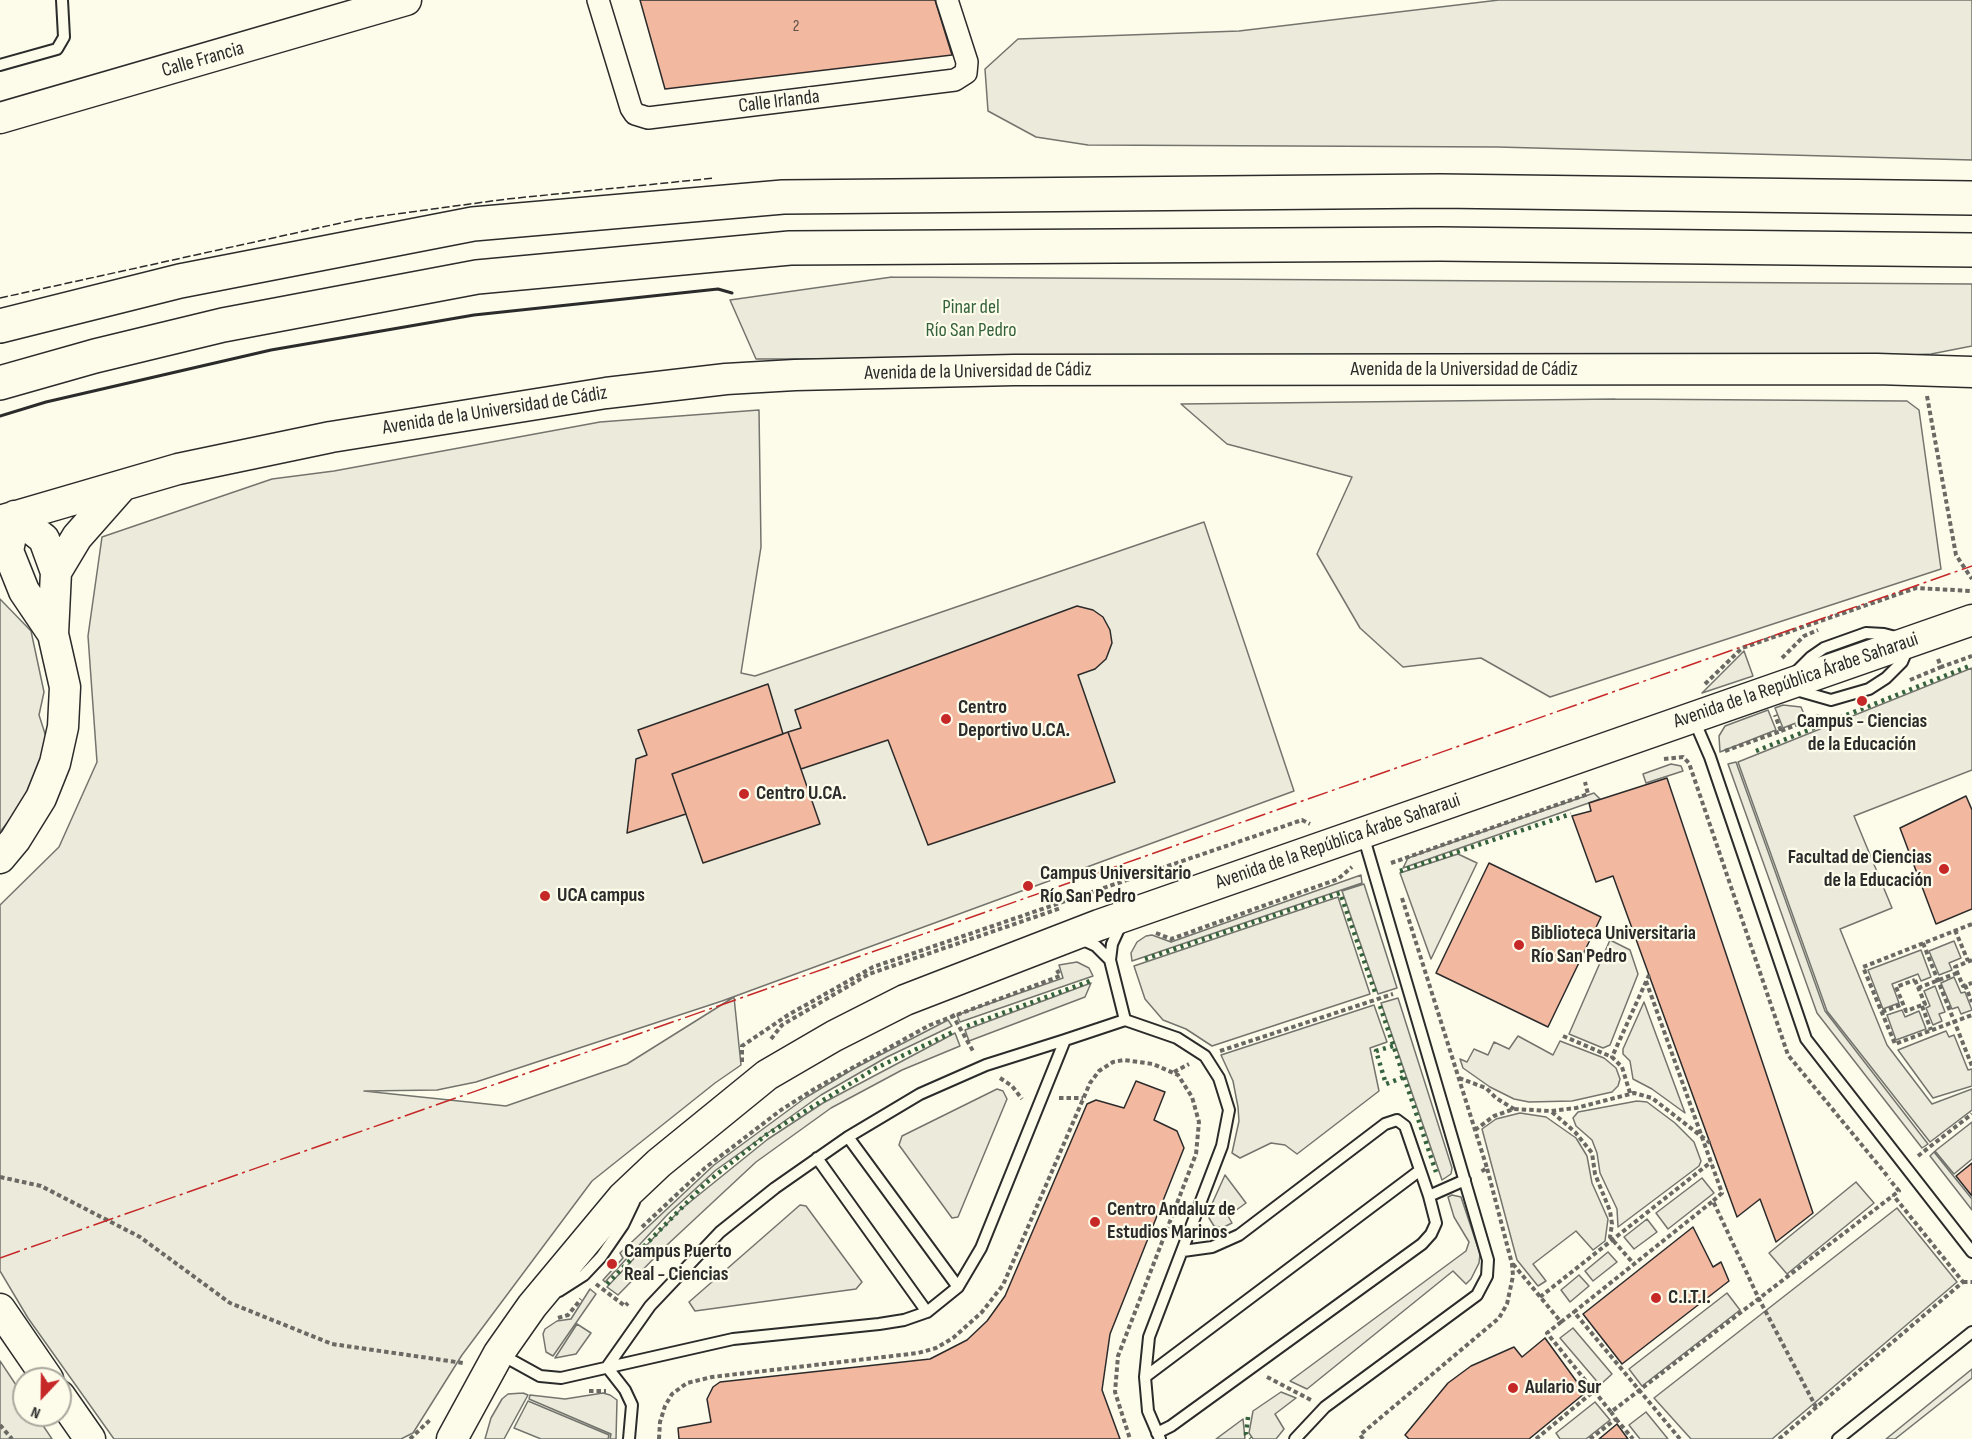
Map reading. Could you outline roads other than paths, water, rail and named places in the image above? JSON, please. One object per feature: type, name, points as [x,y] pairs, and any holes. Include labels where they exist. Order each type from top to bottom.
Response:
[{"type":"highway","points":[[0,326],[180,281],[473,224],[783,196],[1440,191],[1972,198]]},
{"type":"highway","points":[[0,382],[223,325],[477,277],[790,248],[1452,244],[1972,250]]},
{"type":"street","name":"Calle Francia","points":[[0,118],[406,0]]},
{"type":"street","name":"Calle Irlanda","points":[[598,0],[631,108],[635,114],[648,118],[955,80],[966,73],[967,62],[947,0]]},
{"type":"street","name":"Avenida de la Universidad de Cádiz","points":[[8,518],[178,470],[331,437],[606,393],[795,375],[1014,370],[1972,372]]},
{"type":"street","points":[[56,572],[77,537],[122,486]]},
{"type":"street","points":[[0,858],[15,840],[40,798],[55,764],[63,727],[65,687],[53,634],[56,572],[44,539],[8,518]]},
{"type":"street","points":[[8,518],[8,552],[12,584],[53,634]]},
{"type":"street","name":"Avenida de la República Árabe Saharaui","points":[[451,1437],[499,1353],[541,1313],[622,1198],[646,1175],[768,1074],[905,1000],[1072,935],[1138,923],[1366,848],[1693,718],[1972,620]]},
{"type":"street","points":[[0,1309],[40,1367]]},
{"type":"street","points":[[72,1413],[90,1439]]},
{"type":"lane","points":[[0,65],[57,49],[64,37],[62,0]]},
{"type":"lane","points":[[1693,718],[1710,756],[1806,1039],[1972,1252]]},
{"type":"lane","points":[[1295,1439],[1325,1407],[1477,1295],[1487,1276],[1488,1260],[1366,848]]},
{"type":"lane","points":[[1125,1020],[1110,960],[1112,944],[1138,923]]},
{"type":"lane","points":[[1072,935],[1096,946],[1110,960]]},
{"type":"lane","points":[[607,1367],[650,1306],[720,1232],[775,1188],[848,1137],[920,1094],[986,1065],[1125,1020],[1177,1038],[1205,1056],[1227,1096],[1227,1123],[1222,1146],[1149,1337],[1145,1377],[1148,1411],[1158,1436],[1422,1244],[1431,1234],[1436,1223],[1430,1196],[1419,1171],[1405,1126],[1397,1120],[1385,1124],[1239,1235],[1212,1247],[1183,1251]]},
{"type":"lane","points":[[499,1353],[540,1376],[561,1378],[733,1339],[879,1324],[904,1320],[927,1312],[958,1287],[981,1248],[1065,1040]]},
{"type":"lane","points":[[848,1137],[958,1287]]},
{"type":"lane","points":[[817,1158],[927,1312]]},
{"type":"lane","points":[[1145,1377],[1419,1171]]},
{"type":"lane","points":[[1430,1196],[1465,1180]]},
{"type":"lane","points":[[1838,1439],[1972,1332]]},
{"type":"lane","points":[[607,1367],[625,1390],[632,1405],[629,1439]]},
{"type":"place","name":"Campus - Ciencias de la Educación","points":[[1862,701]]},
{"type":"place","name":"Centro Deportivo U.CA.","points":[[946,719]]},
{"type":"place","name":"Centro U.CA.","points":[[744,794]]},
{"type":"place","name":"Facultad de Ciencias de la Educación","points":[[1944,869]]},
{"type":"place","name":"Campus Universitario Río San Pedro","points":[[1028,886]]},
{"type":"place","name":"UCA campus","points":[[545,896]]},
{"type":"place","name":"Biblioteca Universitaria Río San Pedro","points":[[1519,945]]},
{"type":"place","name":"Centro Andaluz de Estudios Marinos","points":[[1095,1222]]},
{"type":"place","name":"Campus Puerto Real - Ciencias","points":[[612,1264]]},
{"type":"place","name":"C.I.T.I.","points":[[1656,1298]]},
{"type":"place","name":"Aulario Sur","points":[[1513,1388]]},
{"type":"park label","name":"Pinar del Río San Pedro","points":[[971,320]]}]
